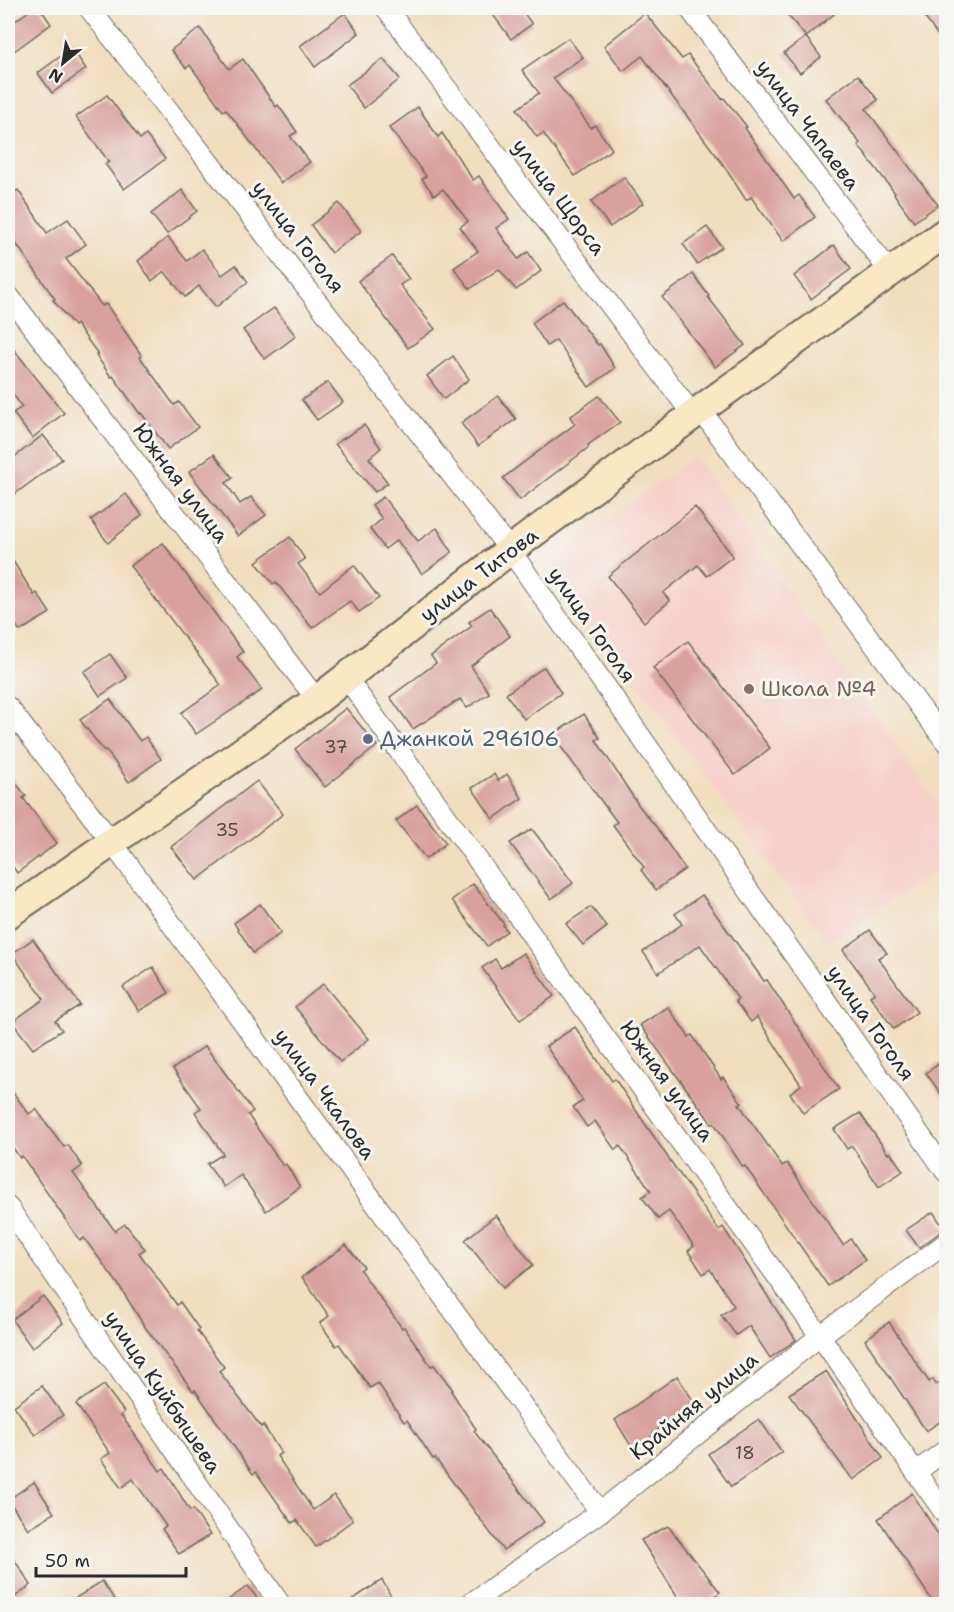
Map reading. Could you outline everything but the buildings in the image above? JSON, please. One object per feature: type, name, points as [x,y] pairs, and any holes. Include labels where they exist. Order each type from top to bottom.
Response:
[{"type":"main road","name":"улица Титова","points":[[8,914],[316,700],[510,550],[946,232]]},
{"type":"street","name":"улица Гоголя","points":[[89,8],[510,550],[946,1172]]},
{"type":"street","name":"улица Щорса","points":[[386,8],[697,412],[946,742]]},
{"type":"street","name":"улица Чапаева","points":[[689,8],[890,272]]},
{"type":"street","name":"Южная улица","points":[[8,296],[316,700]]},
{"type":"street","name":"Южная улица","points":[[346,676],[946,1515]]},
{"type":"street","name":"улица Чкалова","points":[[8,707],[111,841],[600,1512]]},
{"type":"street","name":"улица Куйбышева","points":[[8,1207],[280,1605]]},
{"type":"street","name":"Крайняя улица","points":[[470,1605],[600,1512],[820,1336],[946,1243]]},
{"type":"street","points":[[916,1472],[946,1450]]},
{"type":"shaded area","name":"Школа №4","points":[[695,457],[946,817],[946,864],[828,943],[547,561]]},
{"type":"place","name":"Школа №4","points":[[749,689]]},
{"type":"place","name":"Джанкой 296106","points":[[368,739]]}]
